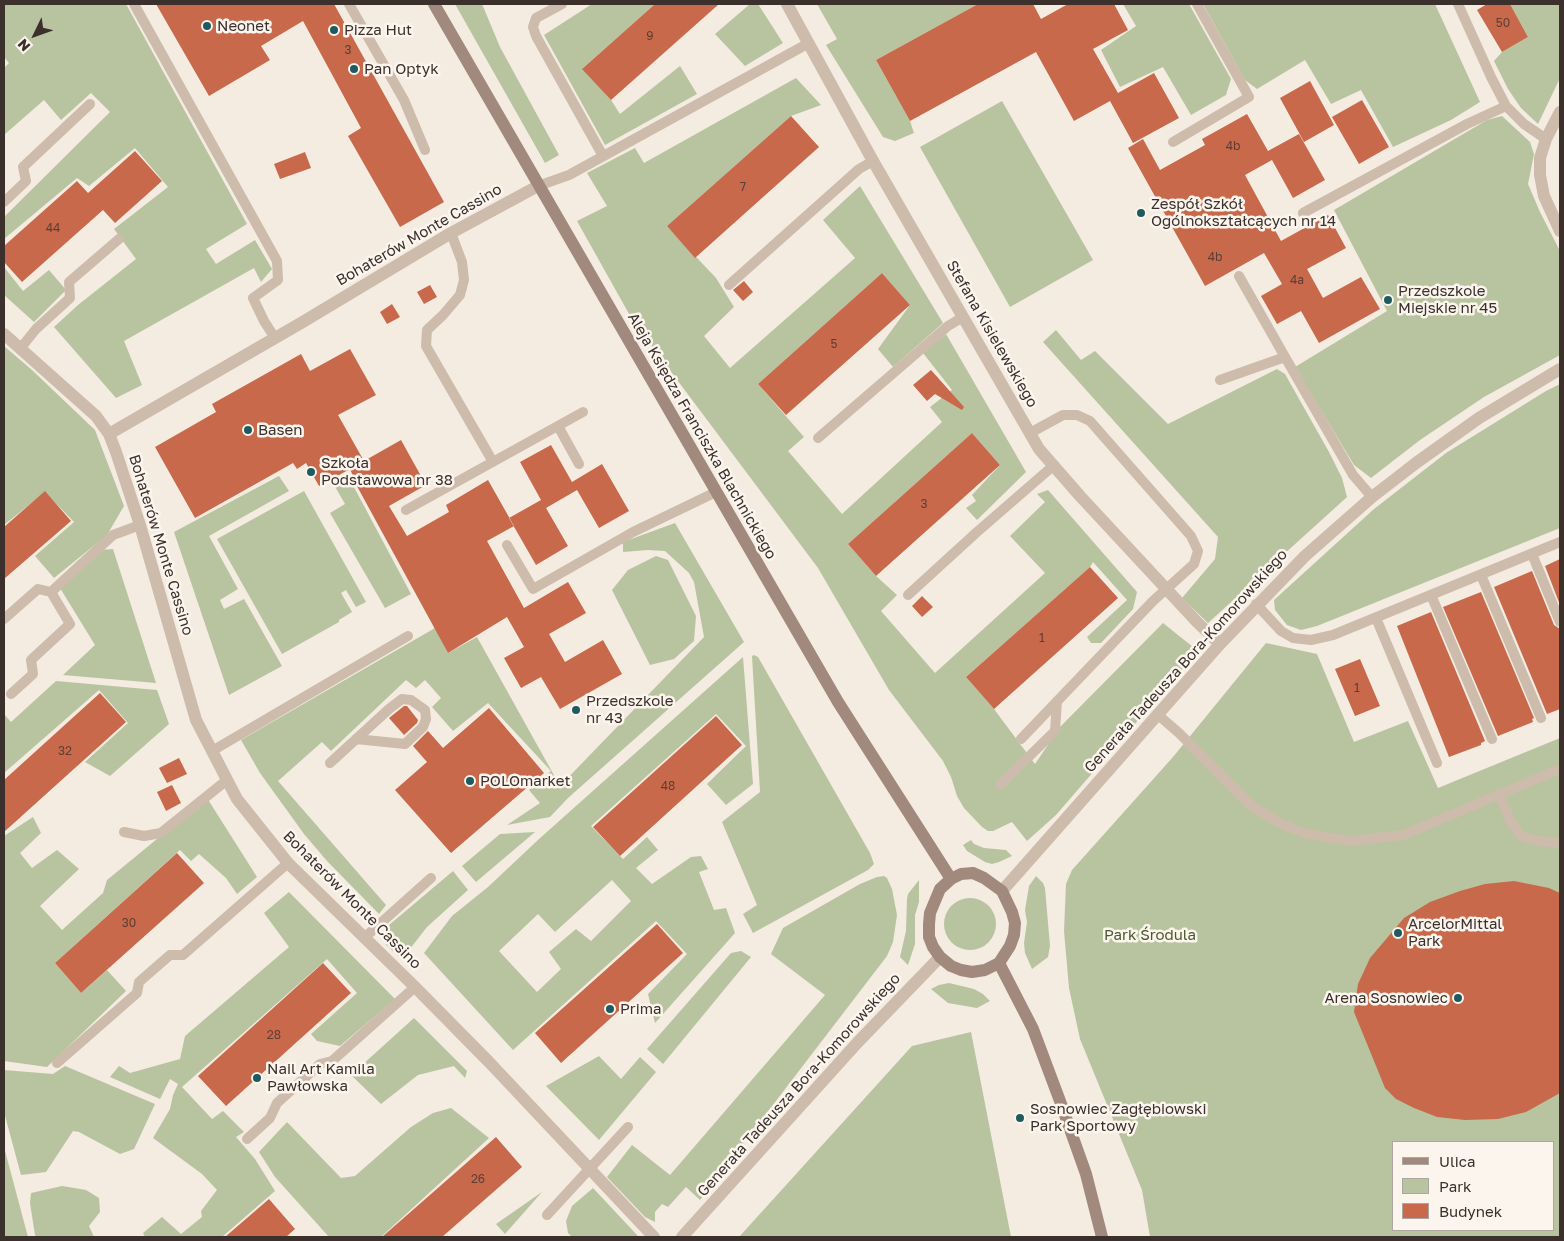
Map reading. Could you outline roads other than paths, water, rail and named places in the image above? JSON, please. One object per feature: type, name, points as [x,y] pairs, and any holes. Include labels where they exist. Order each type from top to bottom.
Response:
[{"type":"street","name":"Aleja Księdza Franciszka Blachnickiego","points":[[434,4],[838,702],[951,879]]},
{"type":"street","name":"Stefana Kisielewskiego","points":[[786,4],[873,161],[1039,449],[1197,622],[1220,644]]},
{"type":"street","points":[[1560,112],[1546,139],[1540,158],[1540,175],[1544,196],[1560,231]]},
{"type":"street","name":"Bohaterów Monte Cassino","points":[[109,434],[451,233],[538,186]]},
{"type":"street","name":"Bohaterów Monte Cassino","points":[[4,334],[96,416],[109,434],[140,525],[196,720],[236,799],[288,863],[415,987],[654,1237]]},
{"type":"street","name":"Generała Tadeusza Bora-Komorowskiego","points":[[1002,891],[1256,604],[1304,556],[1372,497],[1453,436],[1542,378],[1560,369]]},
{"type":"street","points":[[961,874],[973,874],[984,878],[1002,891],[1015,923],[1014,935],[1010,946],[999,963],[985,970],[972,972],[951,966],[933,948],[929,937],[930,913],[940,889],[951,879],[961,874]]},
{"type":"street","name":"Generała Tadeusza Bora-Komorowskiego","points":[[682,1237],[858,1042],[940,956]]},
{"type":"street","points":[[999,963],[1033,1028],[1086,1174],[1102,1237]]},
{"type":"lane","points":[[134,4],[277,261],[278,280],[253,298],[275,338]]},
{"type":"lane","points":[[348,4],[404,100],[425,150]]},
{"type":"lane","points":[[562,4],[536,18],[534,27],[536,36],[603,156]]},
{"type":"lane","points":[[1173,142],[1250,97],[1197,4]]},
{"type":"lane","points":[[1458,4],[1506,106],[1524,124],[1546,139]]},
{"type":"lane","points":[[538,186],[569,175],[809,43]]},
{"type":"lane","points":[[4,202],[26,181],[23,167],[90,104]]},
{"type":"lane","points":[[1303,213],[1467,124],[1506,106]]},
{"type":"lane","points":[[729,285],[859,169],[873,161]]},
{"type":"lane","points":[[451,233],[462,262],[464,280],[460,294],[444,315],[427,330],[426,346],[493,462]]},
{"type":"lane","points":[[20,349],[36,329],[70,298],[69,282],[119,239]]},
{"type":"lane","points":[[1239,276],[1353,475],[1372,497]]},
{"type":"lane","points":[[818,438],[941,332],[963,317]]},
{"type":"lane","points":[[1220,380],[1285,357]]},
{"type":"lane","points":[[406,510],[583,412]]},
{"type":"lane","points":[[1020,739],[1153,602],[1194,564],[1198,551],[1191,536],[1090,421],[1077,415],[1064,415],[1030,434]]},
{"type":"lane","points":[[558,426],[579,464]]},
{"type":"lane","points":[[908,595],[977,532],[1054,466]]},
{"type":"lane","points":[[507,545],[533,589],[633,532],[716,492]]},
{"type":"lane","points":[[51,592],[113,535],[140,525]]},
{"type":"lane","points":[[1256,604],[1281,631],[1294,638],[1311,640],[1333,635],[1560,542]]},
{"type":"lane","points":[[1532,554],[1560,622]]},
{"type":"lane","points":[[1481,574],[1541,718]]},
{"type":"lane","points":[[4,619],[38,589],[51,592],[70,624],[31,660],[33,674],[12,694]]},
{"type":"lane","points":[[1431,595],[1492,739]]},
{"type":"lane","points":[[1376,618],[1437,763]]},
{"type":"lane","points":[[212,751],[408,636]]},
{"type":"lane","points":[[330,763],[356,739],[402,699],[411,700],[425,710],[426,719],[423,727],[405,744],[356,739]]},
{"type":"lane","points":[[1000,784],[1055,731],[1057,701]]},
{"type":"lane","points":[[1157,714],[1179,733],[1253,807],[1278,822],[1304,833],[1351,841],[1403,835],[1560,769]]},
{"type":"lane","points":[[124,832],[144,836],[161,832],[227,780]]},
{"type":"lane","points":[[1499,794],[1511,822],[1521,836],[1539,841],[1560,843]]},
{"type":"lane","points":[[57,1063],[137,993],[139,982],[170,954],[183,955],[288,863]]},
{"type":"lane","points":[[364,938],[431,878]]},
{"type":"lane","points":[[247,1139],[270,1118],[277,1103],[320,1064],[332,1061],[415,987]]},
{"type":"lane","points":[[546,1215],[628,1127]]},
{"type":"place","name":"Neonet","points":[[207,26]]},
{"type":"place","name":"Pizza Hut","points":[[334,30]]},
{"type":"place","name":"Pan Optyk","points":[[354,69]]},
{"type":"place","name":"Zespół Szkół Ogólnokształcących nr 14","points":[[1141,213]]},
{"type":"place","name":"Przedszkole Miejskie nr 45","points":[[1388,300]]},
{"type":"place","name":"Basen","points":[[248,430]]},
{"type":"place","name":"Szkoła Podstawowa nr 38","points":[[311,472]]},
{"type":"place","name":"Przedszkole nr 43","points":[[576,710]]},
{"type":"place","name":"POLOmarket","points":[[470,781]]},
{"type":"place","name":"ArcelorMittal Park","points":[[1398,933]]},
{"type":"place","name":"Arena Sosnowiec","points":[[1458,998]]},
{"type":"place","name":"Prima","points":[[610,1009]]},
{"type":"place","name":"Nail Art Kamila Pawłowska","points":[[257,1078]]},
{"type":"place","name":"Sosnowiec Zagłębiowski Park Sportowy","points":[[1020,1118]]},
{"type":"park label","name":"Park Środula","points":[[1150,935]]}]
